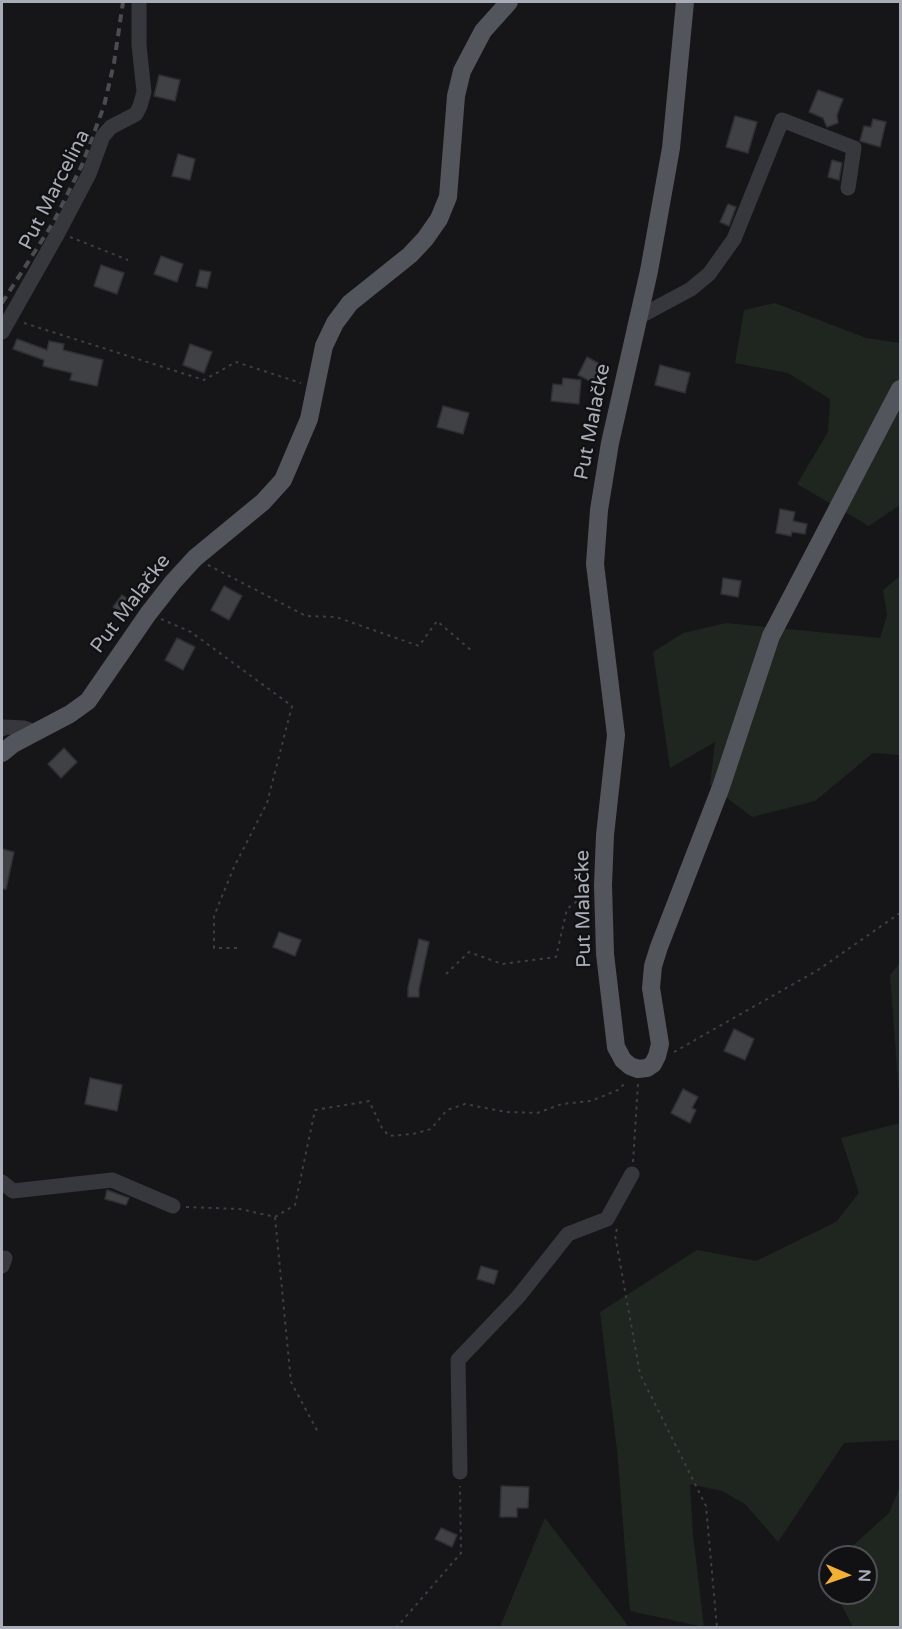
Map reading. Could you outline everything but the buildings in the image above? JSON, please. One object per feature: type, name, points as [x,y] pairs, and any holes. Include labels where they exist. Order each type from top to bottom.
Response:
[{"type":"main road","name":"Put Malačke","points":[[2,753],[70,714],[88,701],[173,582],[195,558],[263,502],[283,480],[309,419],[324,346],[334,323],[356,297],[410,255],[439,219],[448,197],[456,96],[462,71],[483,31],[510,2]]},
{"type":"main road","name":"Put Malačke","points":[[638,1069],[622,1060],[616,1047],[605,954],[603,885],[605,835],[616,735],[595,564],[599,510],[610,443],[649,271],[671,148],[685,2]]},
{"type":"main road","points":[[638,1069],[647,1068],[653,1064],[660,1044],[651,988],[658,947],[721,787],[771,636],[900,389]]},
{"type":"street","name":"Put Marcelina","points":[[2,332],[89,174],[104,136],[111,127],[136,114],[140,106],[144,92],[139,45],[139,2]]},
{"type":"street","points":[[638,318],[691,289],[709,274],[738,230],[782,120],[854,148],[848,188]]},
{"type":"street","points":[[2,729],[4,727],[24,728],[35,732]]},
{"type":"street","points":[[460,1472],[458,1360],[518,1297],[568,1234],[607,1219],[632,1174]]},
{"type":"street","points":[[2,1182],[13,1191],[112,1180],[173,1206]]},
{"type":"path","points":[[58,233],[128,260]]},
{"type":"path","points":[[10,319],[204,381],[236,362],[315,388]]},
{"type":"path","points":[[195,558],[306,616],[336,617],[419,646],[436,621],[472,651]]},
{"type":"path","points":[[148,614],[191,632],[292,706],[267,803],[234,867],[214,916],[214,948],[237,948]]},
{"type":"path","points":[[446,974],[469,952],[502,964],[556,957],[567,909],[587,893],[603,885]]},
{"type":"path","points":[[674,1052],[818,970],[900,913]]},
{"type":"path","points":[[632,1174],[638,1069]]},
{"type":"path","points":[[173,1206],[240,1209],[275,1217],[295,1204],[315,1110],[369,1101],[382,1128],[389,1136],[413,1134],[431,1129],[447,1110],[465,1104],[506,1112],[537,1113],[562,1104],[591,1101],[618,1090],[638,1069]]},
{"type":"path","points":[[275,1217],[291,1382],[319,1434]]},
{"type":"path","points":[[618,1225],[615,1235],[640,1374],[706,1506],[717,1628]]},
{"type":"path","points":[[396,1628],[461,1553],[460,1472]]},
{"type":"shaded area","points":[[775,303],[866,338],[900,343],[900,505],[869,526],[797,484],[828,432],[830,399],[788,373],[735,363],[744,310]]},
{"type":"shaded area","points":[[900,576],[900,755],[873,753],[815,801],[752,817],[710,785],[715,742],[670,768],[653,652],[683,633],[726,623],[880,638],[887,615],[883,590]]},
{"type":"shaded area","points":[[900,963],[900,1107],[890,975]]},
{"type":"shaded area","points":[[900,1123],[900,1440],[844,1443],[778,1542],[746,1505],[722,1491],[690,1484],[693,1535],[704,1627],[630,1611],[617,1450],[600,1312],[697,1250],[756,1261],[836,1222],[859,1193],[841,1138]]},
{"type":"shaded area","points":[[900,1487],[900,1627],[853,1627],[842,1605],[878,1605],[878,1545],[854,1545],[889,1513]]},
{"type":"shaded area","points":[[545,1518],[629,1627],[500,1627]]},
{"type":"railway","points":[[2,303],[53,223],[82,165],[104,106],[114,63],[123,2]]}]
